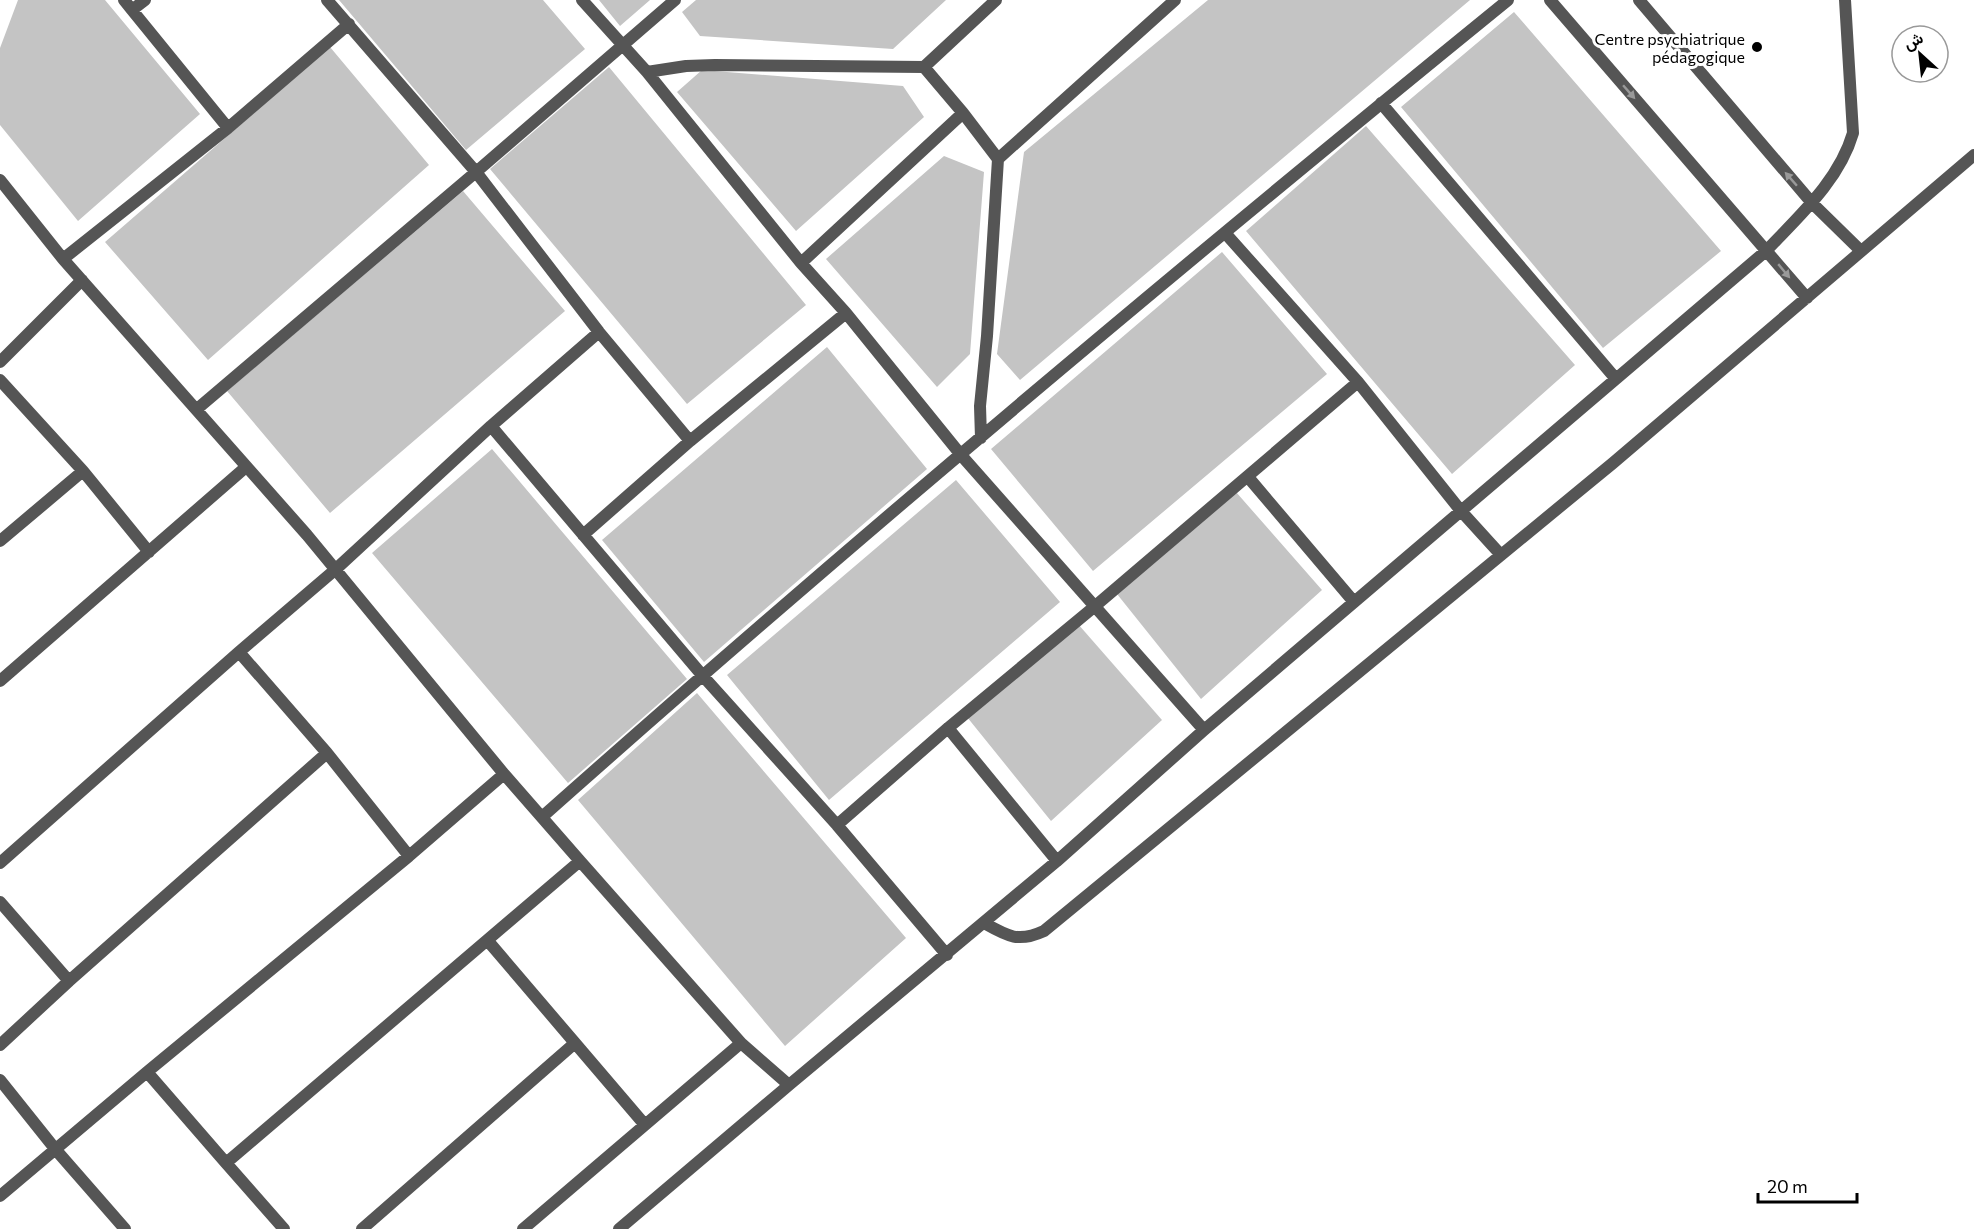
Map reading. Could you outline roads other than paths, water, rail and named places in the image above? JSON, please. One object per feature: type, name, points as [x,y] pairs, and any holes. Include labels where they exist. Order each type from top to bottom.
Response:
[{"type":"street","points":[[145,0],[128,5],[228,128]]},
{"type":"street","points":[[327,0],[476,172],[598,332],[690,441]]},
{"type":"street","points":[[582,0],[647,72],[801,263],[846,313],[961,455],[1204,730]]},
{"type":"street","points":[[197,409],[675,0]]},
{"type":"street","points":[[647,72],[686,66],[715,65],[924,67],[996,0]]},
{"type":"street","points":[[998,159],[1174,0]]},
{"type":"street","points":[[542,817],[702,675],[981,438],[1508,0]]},
{"type":"street","points":[[1550,0],[1806,298]]},
{"type":"street","points":[[1639,0],[1812,203],[1861,251]]},
{"type":"street","points":[[619,1229],[947,955],[1204,730],[1766,251],[1812,203],[1847,153],[1853,134],[1845,0]]},
{"type":"street","points":[[63,260],[228,128],[349,24]]},
{"type":"street","points":[[924,67],[998,159],[987,336],[980,406],[981,438]]},
{"type":"street","points":[[1381,104],[1616,379]]},
{"type":"street","points":[[801,263],[963,113]]},
{"type":"street","points":[[984,923],[1007,936],[1017,938],[1044,932],[1613,463],[1974,155]]},
{"type":"street","points":[[0,180],[63,260],[336,569],[504,774],[741,1043],[789,1085]]},
{"type":"street","points":[[1226,234],[1358,382],[1461,511],[1501,555]]},
{"type":"street","points":[[0,362],[82,280]]},
{"type":"street","points":[[583,535],[690,441],[846,313]]},
{"type":"street","points":[[0,863],[336,569],[491,426],[598,332]]},
{"type":"street","points":[[0,380],[83,471],[149,552]]},
{"type":"street","points":[[837,825],[948,728],[1358,382]]},
{"type":"street","points":[[491,426],[702,675],[837,825],[947,955]]},
{"type":"street","points":[[0,681],[246,467]]},
{"type":"street","points":[[0,542],[83,471]]},
{"type":"street","points":[[1248,477],[1354,602]]},
{"type":"street","points":[[239,652],[327,753],[409,856]]},
{"type":"street","points":[[948,728],[1057,861]]},
{"type":"street","points":[[0,1046],[69,981],[327,753]]},
{"type":"street","points":[[0,1196],[409,856],[504,774]]},
{"type":"street","points":[[226,1163],[580,861]]},
{"type":"street","points":[[0,902],[69,981]]},
{"type":"street","points":[[488,941],[645,1125]]},
{"type":"street","points":[[362,1229],[574,1043]]},
{"type":"street","points":[[523,1229],[741,1043]]},
{"type":"street","points":[[147,1072],[284,1229]]},
{"type":"street","points":[[0,1080],[56,1150],[125,1229]]},
{"type":"place","name":"Centre psychiatrique pédagogique","points":[[1757,47]]}]
